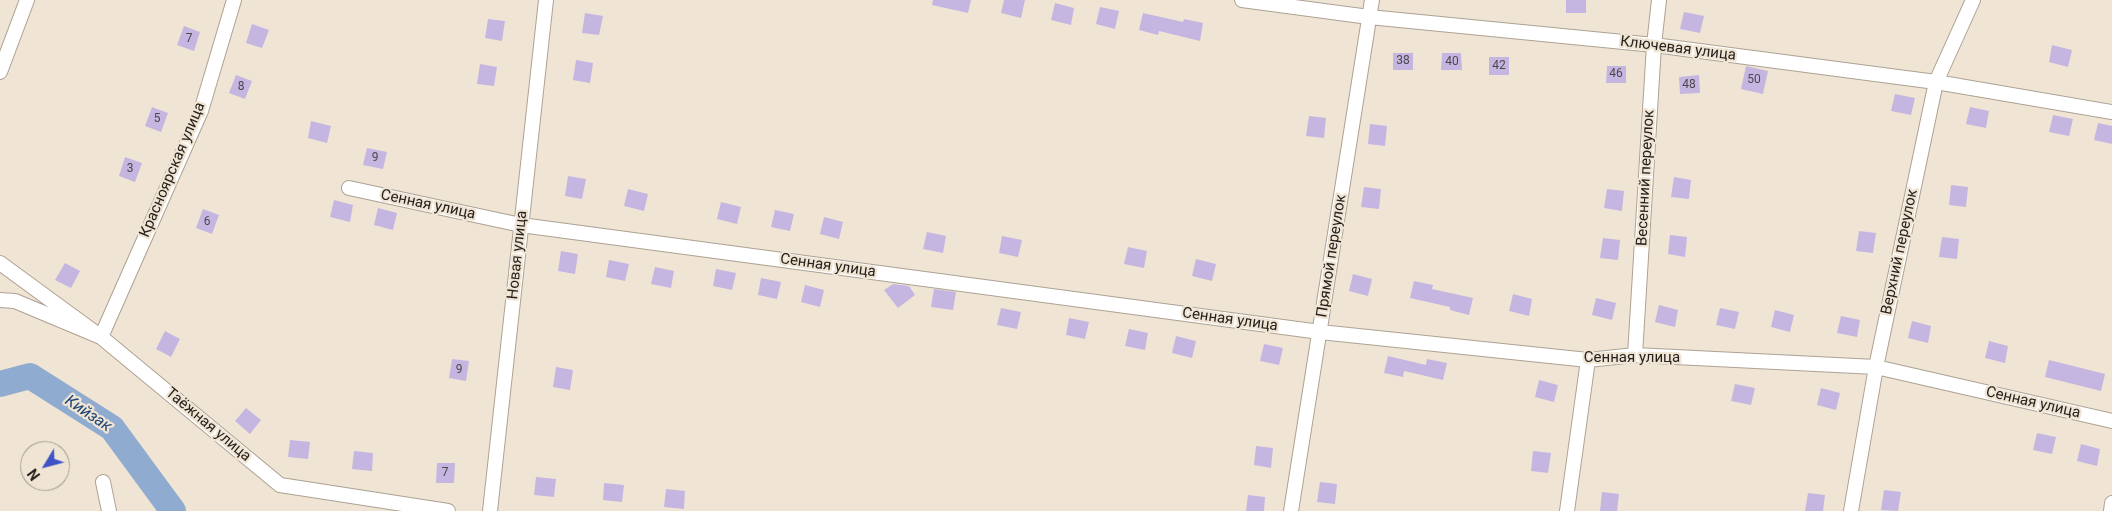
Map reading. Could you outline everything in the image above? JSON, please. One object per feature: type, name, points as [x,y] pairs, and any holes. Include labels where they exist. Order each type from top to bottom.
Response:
[{"type":"street","points":[[0,72],[27,0]]},
{"type":"street","name":"Красноярская улица","points":[[101,336],[201,111],[234,0]]},
{"type":"street","name":"Новая улица","points":[[490,511],[546,0]]},
{"type":"street","name":"Ключевая улица","points":[[1242,0],[1369,16],[1654,45],[1936,82],[2112,112]]},
{"type":"street","name":"Прямой переулок","points":[[1291,511],[1372,0]]},
{"type":"street","name":"Весенний переулок","points":[[1636,355],[1654,45],[1660,0]]},
{"type":"street","name":"Верхний переулок","points":[[1852,511],[1876,367],[1936,82],[1973,0]]},
{"type":"street","name":"Сенная улица","points":[[349,188],[521,225],[1320,332],[1588,360],[1636,355],[1876,367],[2112,420]]},
{"type":"street","name":"Таёжная улица","points":[[0,263],[101,336],[280,485],[448,511]]},
{"type":"street","points":[[0,300],[15,302],[101,336]]},
{"type":"street","points":[[1567,511],[1588,360]]},
{"type":"street","points":[[103,482],[109,511]]},
{"type":"street","points":[[2111,511],[2112,503]]},
{"type":"building","points":[[933,0],[971,0],[968,13],[932,5]]},
{"type":"building","points":[[1004,0],[1025,0],[1021,18],[1001,13]]},
{"type":"building","points":[[1566,0],[1586,0],[1586,13],[1566,13]]},
{"type":"building","points":[[1055,3],[1074,8],[1071,25],[1051,20]]},
{"type":"building","points":[[1100,7],[1119,11],[1115,29],[1096,24]]},
{"type":"building","points":[[1684,12],[1704,16],[1700,33],[1680,29]]},
{"type":"building","points":[[585,13],[603,16],[599,35],[582,33]]},
{"type":"building","points":[[1143,13],[1183,22],[1184,19],[1203,23],[1200,41],[1159,31],[1158,35],[1139,30]]},
{"type":"building","points":[[488,19],[505,21],[502,41],[485,38]]},
{"type":"building","points":[[252,24],[269,30],[262,48],[246,43]]},
{"type":"building","points":[[184,26],[200,32],[194,51],[177,45]]},
{"type":"building","points":[[2052,45],[2072,50],[2068,67],[2049,62]]},
{"type":"building","points":[[1393,53],[1413,53],[1413,70],[1393,70]]},
{"type":"building","points":[[1442,53],[1461,53],[1462,70],[1441,70]]},
{"type":"building","points":[[1489,57],[1509,57],[1509,75],[1489,75]]},
{"type":"building","points":[[576,60],[593,63],[590,83],[573,80]]},
{"type":"building","points":[[480,64],[497,67],[494,86],[477,84]]},
{"type":"building","points":[[1607,66],[1626,66],[1626,83],[1606,83]]},
{"type":"building","points":[[1746,66],[1768,71],[1763,94],[1741,89]]},
{"type":"building","points":[[236,75],[252,81],[245,99],[229,93]]},
{"type":"building","points":[[1699,75],[1700,93],[1680,94],[1679,77]]},
{"type":"building","points":[[1895,94],[1915,98],[1911,115],[1891,111]]},
{"type":"building","points":[[152,107],[168,113],[161,132],[145,126]]},
{"type":"building","points":[[1970,107],[1989,111],[1986,128],[1966,124]]},
{"type":"building","points":[[2053,115],[2073,119],[2069,136],[2049,132]]},
{"type":"building","points":[[1309,116],[1326,118],[1324,138],[1306,136]]},
{"type":"building","points":[[311,121],[331,126],[327,143],[308,138]]},
{"type":"building","points":[[2098,123],[2112,126],[2112,144],[2094,140]]},
{"type":"building","points":[[1370,124],[1387,126],[1385,146],[1368,144]]},
{"type":"building","points":[[367,148],[387,152],[383,169],[363,165]]},
{"type":"building","points":[[125,157],[142,163],[135,182],[119,176]]},
{"type":"building","points":[[568,176],[586,179],[582,199],[565,196]]},
{"type":"building","points":[[1674,177],[1691,180],[1689,199],[1671,197]]},
{"type":"building","points":[[1951,185],[1968,187],[1966,207],[1949,205]]},
{"type":"building","points":[[1364,187],[1381,189],[1379,209],[1361,207]]},
{"type":"building","points":[[628,189],[648,194],[644,211],[624,206]]},
{"type":"building","points":[[1607,189],[1624,191],[1622,211],[1604,208]]},
{"type":"building","points":[[334,200],[353,205],[350,222],[330,217]]},
{"type":"building","points":[[721,202],[741,207],[737,224],[717,219]]},
{"type":"building","points":[[378,208],[397,213],[393,230],[374,225]]},
{"type":"building","points":[[203,209],[219,215],[212,234],[196,228]]},
{"type":"building","points":[[775,210],[794,214],[790,231],[771,227]]},
{"type":"building","points":[[824,217],[843,222],[839,239],[820,234]]},
{"type":"building","points":[[1859,231],[1876,233],[1873,253],[1856,251]]},
{"type":"building","points":[[927,232],[946,236],[943,253],[923,249]]},
{"type":"building","points":[[1670,235],[1687,237],[1685,257],[1668,254]]},
{"type":"building","points":[[1002,236],[1022,240],[1018,257],[999,253]]},
{"type":"building","points":[[1942,237],[1959,239],[1957,259],[1939,257]]},
{"type":"building","points":[[1603,238],[1620,240],[1618,260],[1600,258]]},
{"type":"building","points":[[1128,247],[1147,251],[1144,268],[1124,264]]},
{"type":"building","points":[[561,251],[578,254],[575,274],[558,271]]},
{"type":"building","points":[[1196,259],[1216,264],[1212,281],[1192,276]]},
{"type":"building","points":[[609,260],[629,264],[625,281],[606,277]]},
{"type":"building","points":[[65,263],[80,271],[71,288],[55,280]]},
{"type":"building","points":[[655,267],[674,271],[671,288],[651,284]]},
{"type":"building","points":[[716,269],[736,273],[732,290],[713,286]]},
{"type":"building","points":[[1353,274],[1372,279],[1368,296],[1349,291]]},
{"type":"building","points":[[761,278],[781,282],[777,299],[758,295]]},
{"type":"building","points":[[1414,281],[1433,285],[1432,289],[1473,298],[1469,315],[1450,310],[1450,307],[1410,298]]},
{"type":"building","points":[[893,284],[909,286],[915,295],[898,308],[884,290]]},
{"type":"building","points":[[805,285],[824,290],[820,307],[801,302]]},
{"type":"building","points":[[934,289],[956,292],[953,310],[931,307]]},
{"type":"building","points":[[1513,294],[1532,299],[1529,316],[1509,311]]},
{"type":"building","points":[[1596,298],[1616,303],[1612,320],[1592,315]]},
{"type":"building","points":[[1659,305],[1678,310],[1675,327],[1655,322]]},
{"type":"building","points":[[1001,308],[1021,312],[1017,329],[997,325]]},
{"type":"building","points":[[1720,308],[1739,312],[1735,329],[1716,325]]},
{"type":"building","points":[[1775,310],[1794,315],[1790,332],[1771,327]]},
{"type":"building","points":[[1841,316],[1860,320],[1857,337],[1837,333]]},
{"type":"building","points":[[1069,318],[1089,322],[1085,339],[1066,335]]},
{"type":"building","points":[[1912,321],[1931,326],[1928,343],[1908,338]]},
{"type":"building","points":[[1129,329],[1148,333],[1145,350],[1125,346]]},
{"type":"building","points":[[165,331],[180,339],[171,357],[156,349]]},
{"type":"building","points":[[1176,336],[1196,341],[1192,358],[1172,353]]},
{"type":"building","points":[[1989,341],[2008,346],[2005,363],[1985,358]]},
{"type":"building","points":[[1264,344],[1283,348],[1279,365],[1260,361]]},
{"type":"building","points":[[1388,356],[1426,365],[1427,359],[1447,363],[1443,380],[1404,371],[1403,377],[1384,373]]},
{"type":"building","points":[[452,359],[469,361],[466,381],[449,378]]},
{"type":"building","points":[[2049,360],[2105,374],[2101,391],[2045,377]]},
{"type":"building","points":[[556,367],[573,370],[570,390],[553,387]]},
{"type":"building","points":[[1539,380],[1558,385],[1554,402],[1535,397]]},
{"type":"building","points":[[1735,384],[1755,388],[1751,405],[1731,401]]},
{"type":"building","points":[[1821,388],[1840,393],[1836,410],[1817,405]]},
{"type":"building","points":[[246,408],[261,420],[250,434],[235,421]]},
{"type":"building","points":[[2037,433],[2056,437],[2052,454],[2033,450]]},
{"type":"building","points":[[290,440],[310,442],[308,459],[288,457]]},
{"type":"building","points":[[2081,444],[2100,449],[2097,466],[2077,461]]},
{"type":"building","points":[[1256,446],[1273,448],[1271,468],[1254,465]]},
{"type":"building","points":[[354,451],[373,453],[372,471],[352,469]]},
{"type":"building","points":[[1533,451],[1551,453],[1548,473],[1531,471]]},
{"type":"building","points":[[437,463],[455,463],[454,483],[436,483]]},
{"type":"building","points":[[536,477],[556,479],[554,497],[534,495]]},
{"type":"building","points":[[1320,482],[1337,484],[1335,504],[1317,502]]},
{"type":"building","points":[[604,483],[624,485],[622,502],[603,500]]},
{"type":"building","points":[[666,489],[685,491],[684,509],[664,507]]},
{"type":"building","points":[[1884,490],[1901,492],[1898,511],[1881,510]]},
{"type":"building","points":[[1602,492],[1619,494],[1617,511],[1600,511]]},
{"type":"building","points":[[1808,493],[1825,495],[1823,511],[1805,511]]},
{"type":"building","points":[[1248,495],[1265,497],[1264,511],[1246,511]]},
{"type":"waterway","name":"Кийзак","points":[[0,384],[30,376],[112,428],[173,511]]}]
